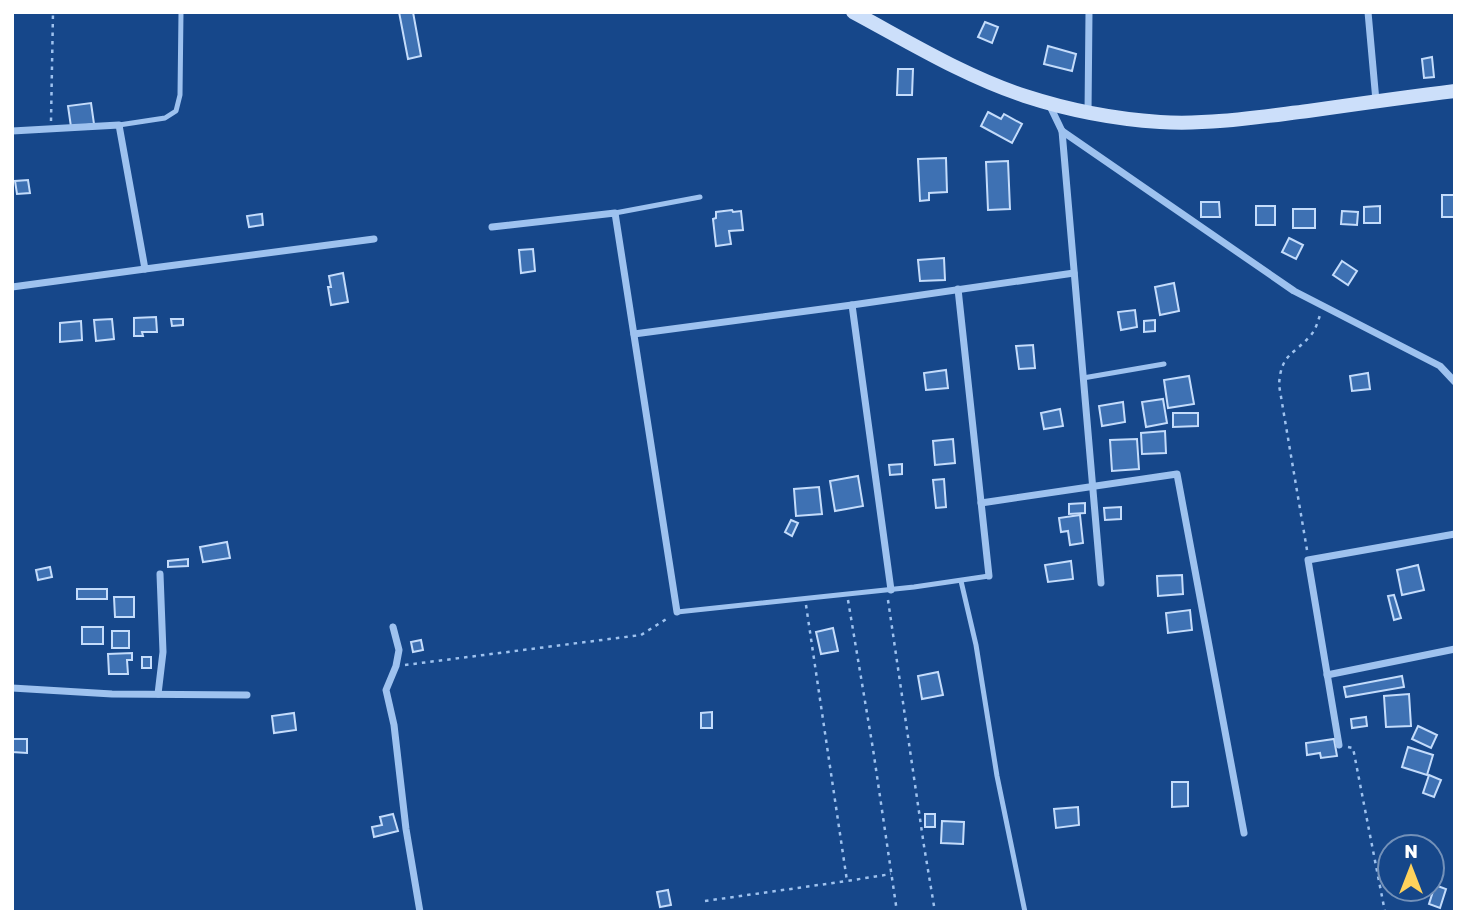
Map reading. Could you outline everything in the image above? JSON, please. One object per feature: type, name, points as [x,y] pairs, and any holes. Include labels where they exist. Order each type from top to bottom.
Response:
[{"type":"main road","points":[[853,12],[994,85],[1088,113],[1162,122],[1214,121],[1255,118],[1455,90]]},
{"type":"street","points":[[1088,113],[1089,12]]},
{"type":"street","points":[[1368,12],[1376,102]]},
{"type":"street","points":[[1048,103],[1062,131],[1101,583]]},
{"type":"street","points":[[12,131],[118,125],[145,269]]},
{"type":"street","points":[[1062,131],[1294,292],[1440,366],[1455,382]]},
{"type":"street","points":[[492,227],[615,213],[677,612]]},
{"type":"street","points":[[12,287],[374,239]]},
{"type":"street","points":[[634,334],[1074,273]]},
{"type":"street","points":[[958,289],[989,576]]},
{"type":"street","points":[[852,305],[889,590]]},
{"type":"street","points":[[981,503],[1177,474],[1244,833]]},
{"type":"street","points":[[1339,745],[1308,560],[1455,534]]},
{"type":"street","points":[[158,694],[163,652],[160,574]]},
{"type":"street","points":[[393,627],[399,650],[397,666],[386,690],[394,725],[406,829],[420,912]]},
{"type":"street","points":[[1327,675],[1455,649]]},
{"type":"street","points":[[12,688],[112,694],[247,695]]},
{"type":"lane","points":[[118,125],[165,118],[176,111],[180,95],[181,12]]},
{"type":"lane","points":[[615,213],[699,197]]},
{"type":"lane","points":[[1083,378],[1164,364]]},
{"type":"lane","points":[[677,612],[889,590],[989,576]]},
{"type":"lane","points":[[961,581],[976,645],[997,776],[1025,912]]},
{"type":"path","points":[[51,128],[53,12]]},
{"type":"path","points":[[1308,560],[1279,385],[1285,359],[1311,335],[1322,306]]},
{"type":"path","points":[[889,590],[935,912]]},
{"type":"path","points":[[846,594],[873,749],[897,912]]},
{"type":"path","points":[[805,598],[846,881]]},
{"type":"path","points":[[397,666],[641,635],[677,612]]},
{"type":"path","points":[[1339,745],[1353,748],[1385,912]]},
{"type":"path","points":[[705,901],[891,874]]},
{"type":"building","points":[[399,12],[413,12],[421,56],[408,59]]},
{"type":"building","points":[[985,22],[998,27],[992,43],[978,37]]},
{"type":"building","points":[[1048,46],[1076,54],[1072,71],[1044,64]]},
{"type":"building","points":[[1432,57],[1434,77],[1424,78],[1422,59]]},
{"type":"building","points":[[898,69],[913,69],[912,95],[897,95]]},
{"type":"building","points":[[91,103],[94,124],[71,127],[68,106]]},
{"type":"building","points":[[988,112],[1001,119],[1004,114],[1022,124],[1012,143],[981,126]]},
{"type":"building","points":[[946,158],[947,192],[929,193],[929,200],[920,201],[918,159]]},
{"type":"building","points":[[1008,161],[1010,209],[988,210],[986,162]]},
{"type":"building","points":[[28,180],[30,193],[17,194],[15,181]]},
{"type":"building","points":[[1442,195],[1455,195],[1455,217],[1442,217]]},
{"type":"building","points":[[1201,202],[1219,202],[1220,217],[1201,217]]},
{"type":"building","points":[[1256,206],[1275,206],[1275,225],[1256,225]]},
{"type":"building","points":[[1380,206],[1380,223],[1364,223],[1364,207]]},
{"type":"building","points":[[1293,209],[1315,209],[1315,228],[1293,228]]},
{"type":"building","points":[[741,211],[743,230],[729,231],[731,244],[716,246],[713,219],[716,218],[716,212]]},
{"type":"building","points":[[1342,211],[1358,212],[1357,225],[1341,224]]},
{"type":"building","points":[[262,214],[263,225],[249,227],[247,216]]},
{"type":"building","points":[[1289,238],[1303,245],[1296,259],[1282,252]]},
{"type":"building","points":[[533,249],[535,271],[521,273],[519,250]]},
{"type":"building","points":[[944,258],[945,280],[920,281],[918,260]]},
{"type":"building","points":[[1342,261],[1357,271],[1348,285],[1333,275]]},
{"type":"building","points":[[343,273],[348,302],[331,305],[329,276]]},
{"type":"building","points":[[1174,283],[1179,311],[1160,315],[1155,287]]},
{"type":"building","points":[[1135,310],[1137,327],[1121,330],[1118,312]]},
{"type":"building","points":[[156,317],[157,332],[142,332],[143,336],[134,336],[134,318]]},
{"type":"building","points":[[112,319],[114,339],[96,341],[94,320]]},
{"type":"building","points":[[171,319],[183,319],[183,325],[172,326]]},
{"type":"building","points":[[1155,320],[1155,331],[1144,332],[1144,321]]},
{"type":"building","points":[[81,321],[82,340],[60,342],[60,323]]},
{"type":"building","points":[[1033,345],[1035,368],[1019,369],[1016,346]]},
{"type":"building","points":[[946,370],[948,388],[926,390],[924,373]]},
{"type":"building","points":[[1368,373],[1370,389],[1352,391],[1350,376]]},
{"type":"building","points":[[1189,376],[1194,404],[1168,408],[1164,380]]},
{"type":"building","points":[[1163,399],[1167,423],[1146,427],[1142,402]]},
{"type":"building","points":[[1123,402],[1125,422],[1102,426],[1099,406]]},
{"type":"building","points":[[1060,409],[1063,426],[1044,429],[1041,413]]},
{"type":"building","points":[[1173,413],[1198,413],[1198,426],[1173,427]]},
{"type":"building","points":[[1165,431],[1166,453],[1142,454],[1141,433]]},
{"type":"building","points":[[953,439],[955,463],[935,465],[933,441]]},
{"type":"building","points":[[1137,439],[1139,469],[1112,471],[1110,440]]},
{"type":"building","points":[[902,464],[902,474],[890,475],[889,465]]},
{"type":"building","points":[[858,476],[863,506],[835,511],[830,481]]},
{"type":"building","points":[[944,479],[946,507],[936,508],[933,480]]},
{"type":"building","points":[[819,487],[822,514],[796,516],[794,489]]},
{"type":"building","points":[[1085,503],[1085,513],[1069,514],[1069,504]]},
{"type":"building","points":[[1121,507],[1121,519],[1105,520],[1104,508]]},
{"type":"building","points":[[1080,515],[1083,543],[1070,545],[1068,531],[1061,532],[1059,518]]},
{"type":"building","points":[[791,520],[798,523],[792,536],[785,532]]},
{"type":"building","points":[[227,542],[230,558],[203,562],[200,547]]},
{"type":"building","points":[[188,559],[188,566],[168,567],[168,561]]},
{"type":"building","points":[[1071,561],[1073,579],[1048,582],[1045,565]]},
{"type":"building","points":[[1418,565],[1424,590],[1402,595],[1397,570]]},
{"type":"building","points":[[50,567],[52,577],[38,580],[36,570]]},
{"type":"building","points":[[1182,575],[1183,594],[1158,596],[1157,576]]},
{"type":"building","points":[[77,589],[107,589],[107,599],[77,599]]},
{"type":"building","points":[[1394,595],[1401,618],[1394,620],[1388,596]]},
{"type":"building","points":[[114,597],[134,597],[134,617],[115,617]]},
{"type":"building","points":[[1190,610],[1192,630],[1168,633],[1166,613]]},
{"type":"building","points":[[82,627],[103,627],[103,644],[82,644]]},
{"type":"building","points":[[833,628],[838,651],[821,654],[816,632]]},
{"type":"building","points":[[112,631],[129,631],[129,648],[112,648]]},
{"type":"building","points":[[421,640],[423,650],[413,652],[411,642]]},
{"type":"building","points":[[132,653],[132,660],[127,660],[128,674],[109,674],[108,654]]},
{"type":"building","points":[[142,657],[151,657],[151,668],[142,668]]},
{"type":"building","points":[[938,672],[943,695],[922,699],[918,676]]},
{"type":"building","points":[[1402,676],[1404,687],[1346,697],[1344,687]]},
{"type":"building","points":[[1409,694],[1411,726],[1386,727],[1384,696]]},
{"type":"building","points":[[712,712],[712,728],[701,728],[701,713]]},
{"type":"building","points":[[294,713],[296,730],[274,733],[272,716]]},
{"type":"building","points":[[1366,717],[1367,726],[1352,728],[1351,719]]},
{"type":"building","points":[[1418,726],[1437,735],[1431,748],[1412,739]]},
{"type":"building","points":[[12,739],[27,739],[27,753],[12,752]]},
{"type":"building","points":[[1334,739],[1337,756],[1321,758],[1320,753],[1307,755],[1306,743]]},
{"type":"building","points":[[1408,747],[1433,755],[1427,775],[1402,767]]},
{"type":"building","points":[[1429,775],[1441,780],[1434,797],[1423,793]]},
{"type":"building","points":[[1172,782],[1188,782],[1188,806],[1172,807]]},
{"type":"building","points":[[1078,807],[1079,825],[1056,828],[1054,809]]},
{"type":"building","points":[[393,814],[398,831],[374,837],[372,827],[382,825],[380,817]]},
{"type":"building","points":[[925,814],[935,814],[935,827],[925,827]]},
{"type":"building","points":[[942,821],[964,822],[963,844],[941,843]]},
{"type":"building","points":[[668,890],[671,905],[660,907],[657,892]]},
{"type":"building","points":[[1429,903],[1442,903],[1440,908]]}]
